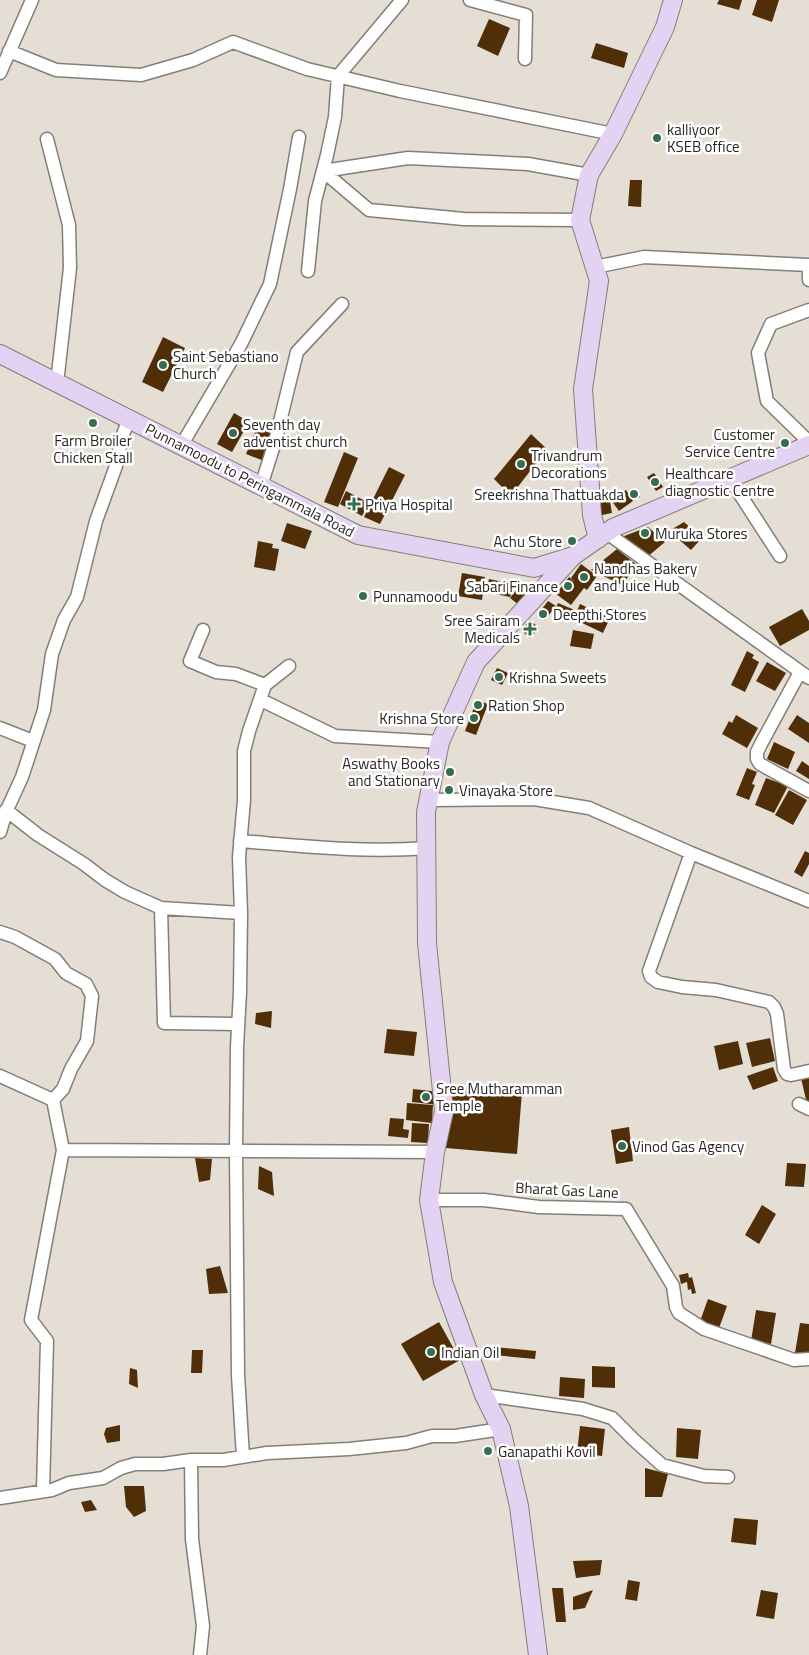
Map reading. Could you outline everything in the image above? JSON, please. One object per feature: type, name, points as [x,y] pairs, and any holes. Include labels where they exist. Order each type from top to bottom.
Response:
[{"type":"main road","points":[[602,536],[592,515],[582,389],[599,281],[580,220],[589,175],[613,134],[665,27],[673,0]]},
{"type":"main road","name":"Punnamoodu to Peringammala Road","points":[[0,354],[358,535],[534,568],[573,556]]},
{"type":"main road","points":[[538,1655],[519,1506],[500,1429],[484,1395],[443,1282],[429,1200],[435,1152],[444,1111],[428,943],[426,812],[440,742],[476,662],[573,556],[613,528],[730,479],[809,443]]},
{"type":"street","points":[[0,73],[32,0]]},
{"type":"street","points":[[308,271],[314,201],[334,118],[338,76],[402,0]]},
{"type":"street","points":[[470,0],[526,14],[524,59]]},
{"type":"street","points":[[9,50],[56,70],[141,75],[193,60],[233,42],[307,69],[400,91],[613,134]]},
{"type":"street","points":[[181,446],[241,344],[270,284],[299,137]]},
{"type":"street","points":[[47,139],[69,224],[70,268],[58,383]]},
{"type":"street","points":[[323,170],[408,158],[528,164],[589,175]]},
{"type":"street","points":[[323,170],[369,210],[464,219],[580,220]]},
{"type":"street","points":[[595,267],[644,258],[809,265],[809,280]]},
{"type":"street","points":[[261,486],[275,442],[297,352],[342,304]]},
{"type":"street","points":[[809,310],[771,324],[758,353],[767,401],[809,443]]},
{"type":"street","points":[[0,832],[6,810],[22,777],[32,741],[44,710],[52,654],[64,620],[77,597],[96,521],[116,466],[122,437],[129,419]]},
{"type":"street","points":[[730,479],[780,556]]},
{"type":"street","points":[[602,536],[804,675],[761,744],[757,759],[760,764],[809,791]]},
{"type":"street","points":[[203,630],[190,661],[216,672],[236,674],[265,685]]},
{"type":"street","points":[[243,1457],[238,1375],[236,1152],[240,913],[238,857],[244,800],[244,751],[265,685],[289,666]]},
{"type":"street","points":[[261,700],[335,736],[440,742]]},
{"type":"street","points":[[0,728],[32,741]]},
{"type":"street","points":[[429,800],[534,799],[589,808],[809,901]]},
{"type":"street","points":[[6,810],[105,880],[125,892],[161,908],[240,913]]},
{"type":"street","points":[[240,841],[366,850],[427,848]]},
{"type":"street","points":[[692,853],[649,971],[651,977],[658,982],[682,987],[716,990],[769,1002],[777,1014],[784,1069],[787,1074],[791,1075],[809,1071]]},
{"type":"street","points":[[161,908],[164,1023],[238,1024]]},
{"type":"street","points":[[0,932],[15,936],[55,959],[66,973],[86,984],[92,996],[86,1041],[63,1089],[53,1100]]},
{"type":"street","points":[[0,1076],[53,1100]]},
{"type":"street","points":[[43,1490],[47,1341],[31,1320],[63,1150],[53,1100]]},
{"type":"street","points":[[63,1150],[435,1152]]},
{"type":"street","name":"Bharat Gas Lane","points":[[429,1200],[484,1200],[539,1207],[626,1209],[673,1286],[676,1307],[679,1313],[704,1328],[794,1360],[809,1359]]},
{"type":"street","points":[[484,1395],[584,1409],[612,1418],[662,1465],[704,1476],[728,1476]]},
{"type":"street","points":[[0,1498],[52,1490],[69,1482],[103,1478],[121,1468],[135,1464],[223,1460],[267,1453],[349,1449],[406,1443],[432,1436],[455,1436],[500,1429]]},
{"type":"street","points":[[191,1460],[192,1539],[203,1626],[200,1655]]},
{"type":"building","points":[[719,0],[742,0],[739,10],[717,4]]},
{"type":"building","points":[[757,0],[779,0],[772,22],[752,15]]},
{"type":"building","points":[[489,19],[510,28],[498,56],[477,46]]},
{"type":"building","points":[[596,43],[628,53],[624,68],[591,58]]},
{"type":"building","points":[[630,180],[642,180],[641,207],[628,206]]},
{"type":"building","name":"Saint Sebastiano Church","points":[[163,337],[185,348],[163,392],[142,382]]},
{"type":"building","name":"Seventh day adventist church","points":[[234,413],[249,422],[232,452],[217,444]]},
{"type":"building","points":[[260,420],[278,427],[264,461],[246,454]]},
{"type":"building","name":"Trivandrum Decorations","points":[[531,434],[547,449],[514,492],[502,487],[494,479]]},
{"type":"building","points":[[344,452],[358,458],[338,507],[324,502]]},
{"type":"building","points":[[389,467],[405,475],[380,524],[364,517]]},
{"type":"building","name":"Healthcare diagnostic Centre","points":[[654,473],[663,487],[656,491],[647,477]]},
{"type":"building","name":"Sreekrishna Thattuakda","points":[[634,488],[640,497],[634,500],[629,491]]},
{"type":"building","points":[[608,490],[612,513],[602,515],[597,492]]},
{"type":"building","points":[[626,490],[633,501],[619,511],[611,500]]},
{"type":"building","name":"Priya Hospital","points":[[346,491],[369,503],[362,516],[340,504]]},
{"type":"building","points":[[684,522],[702,538],[691,550],[669,531]]},
{"type":"building","points":[[287,523],[312,531],[305,549],[281,541]]},
{"type":"building","points":[[648,527],[665,542],[646,558],[619,538]]},
{"type":"building","points":[[258,541],[273,544],[272,548],[279,549],[275,571],[254,567]]},
{"type":"building","points":[[617,549],[637,565],[622,585],[591,570]]},
{"type":"building","points":[[581,564],[597,576],[587,590],[584,588],[571,605],[556,594],[569,577],[575,582],[571,578]]},
{"type":"building","points":[[462,573],[485,577],[482,600],[458,596]]},
{"type":"building","points":[[489,579],[517,585],[510,597],[486,592]]},
{"type":"building","points":[[519,586],[528,593],[519,605],[510,598]]},
{"type":"building","points":[[548,601],[556,606],[545,620],[538,614]]},
{"type":"building","points":[[558,603],[577,611],[580,604],[610,618],[603,633],[555,610]]},
{"type":"building","points":[[802,609],[809,621],[809,630],[780,646],[769,627]]},
{"type":"building","name":"Sree Sairam Medicals","points":[[530,620],[539,628],[530,638],[521,630]]},
{"type":"building","points":[[573,630],[594,634],[591,649],[570,646]]},
{"type":"building","points":[[747,651],[754,655],[752,658],[759,662],[745,692],[731,685]]},
{"type":"building","points":[[767,662],[786,673],[775,691],[756,681]]},
{"type":"building","name":"Krishna Sweets","points":[[497,668],[508,673],[502,685],[491,680]]},
{"type":"building","points":[[477,700],[488,704],[476,735],[465,731]]},
{"type":"building","points":[[736,715],[758,728],[747,748],[722,734],[729,721],[732,723]]},
{"type":"building","points":[[797,715],[809,723],[809,743],[788,729]]},
{"type":"building","points":[[774,742],[795,752],[788,769],[767,759]]},
{"type":"building","points":[[802,761],[809,766],[809,779],[796,771]]},
{"type":"building","points":[[747,768],[757,772],[752,784],[755,785],[749,800],[736,795]]},
{"type":"building","points":[[766,778],[788,786],[774,813],[755,805]]},
{"type":"building","points":[[789,790],[807,800],[793,825],[775,815]]},
{"type":"building","points":[[805,851],[809,853],[809,864],[802,877],[794,872]]},
{"type":"building","points":[[272,1011],[271,1028],[255,1024],[256,1013]]},
{"type":"building","points":[[387,1029],[417,1032],[414,1056],[384,1053]]},
{"type":"building","points":[[770,1038],[775,1061],[752,1067],[746,1043]]},
{"type":"building","points":[[738,1041],[743,1064],[719,1070],[714,1046]]},
{"type":"building","points":[[773,1067],[778,1081],[753,1090],[747,1076]]},
{"type":"building","points":[[809,1076],[809,1103],[807,1104],[801,1078]]},
{"type":"building","points":[[451,1087],[522,1092],[517,1154],[446,1148]]},
{"type":"building","name":"Sree Mutharamman Temple","points":[[413,1089],[440,1092],[439,1105],[412,1102]]},
{"type":"building","points":[[407,1103],[433,1105],[432,1123],[406,1120]]},
{"type":"building","points":[[390,1118],[404,1119],[403,1129],[409,1130],[408,1138],[388,1136]]},
{"type":"building","points":[[412,1123],[429,1124],[428,1143],[411,1142]]},
{"type":"building","name":"Vinod Gas Agency","points":[[629,1127],[633,1161],[616,1164],[611,1130]]},
{"type":"building","points":[[195,1158],[212,1159],[210,1180],[199,1182]]},
{"type":"building","points":[[787,1163],[806,1164],[804,1187],[785,1186]]},
{"type":"building","points":[[259,1166],[272,1172],[274,1196],[258,1189]]},
{"type":"building","points":[[762,1205],[776,1214],[759,1244],[745,1235]]},
{"type":"building","points":[[220,1266],[228,1293],[209,1294],[206,1269]]},
{"type":"building","points":[[688,1273],[689,1278],[692,1277],[696,1293],[692,1294],[691,1289],[688,1290],[687,1282],[681,1284],[679,1275]]},
{"type":"building","points":[[708,1299],[727,1306],[718,1331],[699,1324]]},
{"type":"building","points":[[756,1310],[776,1313],[771,1344],[751,1341]]},
{"type":"building","name":"Indian Oil","points":[[439,1322],[460,1360],[423,1381],[401,1344]]},
{"type":"building","points":[[800,1323],[809,1324],[809,1356],[795,1353]]},
{"type":"building","points":[[494,1347],[536,1351],[535,1359],[493,1355]]},
{"type":"building","points":[[192,1350],[203,1350],[202,1373],[191,1373]]},
{"type":"building","points":[[592,1366],[615,1367],[615,1388],[592,1387]]},
{"type":"building","points":[[130,1368],[137,1370],[138,1388],[129,1384]]},
{"type":"building","points":[[560,1377],[585,1379],[584,1398],[559,1396]]},
{"type":"building","points":[[120,1425],[120,1441],[107,1443],[104,1434],[106,1428]]},
{"type":"building","points":[[580,1426],[605,1429],[602,1456],[577,1453]]},
{"type":"building","points":[[677,1428],[701,1430],[698,1459],[676,1457]]},
{"type":"building","points":[[645,1468],[668,1474],[662,1497],[645,1497]]},
{"type":"building","points":[[124,1486],[144,1486],[146,1511],[134,1517],[126,1507]]},
{"type":"building","points":[[91,1500],[97,1510],[85,1512],[81,1502]]},
{"type":"building","points":[[734,1518],[758,1520],[756,1545],[731,1542]]},
{"type":"building","points":[[602,1560],[600,1575],[576,1578],[573,1561]]},
{"type":"building","points":[[628,1580],[640,1582],[637,1601],[625,1599]]},
{"type":"building","points":[[552,1588],[563,1588],[566,1622],[556,1622]]},
{"type":"building","points":[[593,1590],[585,1608],[573,1610],[573,1597]]},
{"type":"building","points":[[761,1590],[778,1593],[774,1619],[756,1616]]},
{"type":"place","name":"kalliyoor KSEB office","points":[[657,138]]},
{"type":"place","name":"Saint Sebastiano Church","points":[[163,365]]},
{"type":"place","name":"Farm Broiler Chicken Stall","points":[[93,423]]},
{"type":"place","name":"Seventh day adventist church","points":[[233,433]]},
{"type":"place","name":"Customer Service Centre","points":[[785,443]]},
{"type":"place","name":"Trivandrum Decorations","points":[[521,464]]},
{"type":"place","name":"Healthcare diagnostic Centre","points":[[655,482]]},
{"type":"place","name":"Sreekrishna Thattuakda","points":[[634,494]]},
{"type":"place","name":"Priya Hospital","points":[[354,504]]},
{"type":"place","name":"Muruka Stores","points":[[645,533]]},
{"type":"place","name":"Achu Store","points":[[572,541]]},
{"type":"place","name":"Nandhas Bakery and Juice Hub","points":[[584,577]]},
{"type":"place","name":"Sabari Finance","points":[[568,586]]},
{"type":"place","name":"Punnamoodu","points":[[363,596]]},
{"type":"place","name":"Deepthi Stores","points":[[543,614]]},
{"type":"place","name":"Sree Sairam Medicals","points":[[530,629]]},
{"type":"place","name":"Krishna Sweets","points":[[499,677]]},
{"type":"place","name":"Ration Shop","points":[[478,705]]},
{"type":"place","name":"Krishna Store","points":[[474,718]]},
{"type":"place","name":"Aswathy Books and Stationary","points":[[450,772]]},
{"type":"place","name":"Vinayaka Store","points":[[449,790]]},
{"type":"place","name":"Sree Mutharamman Temple","points":[[426,1097]]},
{"type":"place","name":"Vinod Gas Agency","points":[[622,1146]]},
{"type":"place","name":"Indian Oil","points":[[431,1352]]},
{"type":"place","name":"Ganapathi Kovil","points":[[488,1451]]}]
